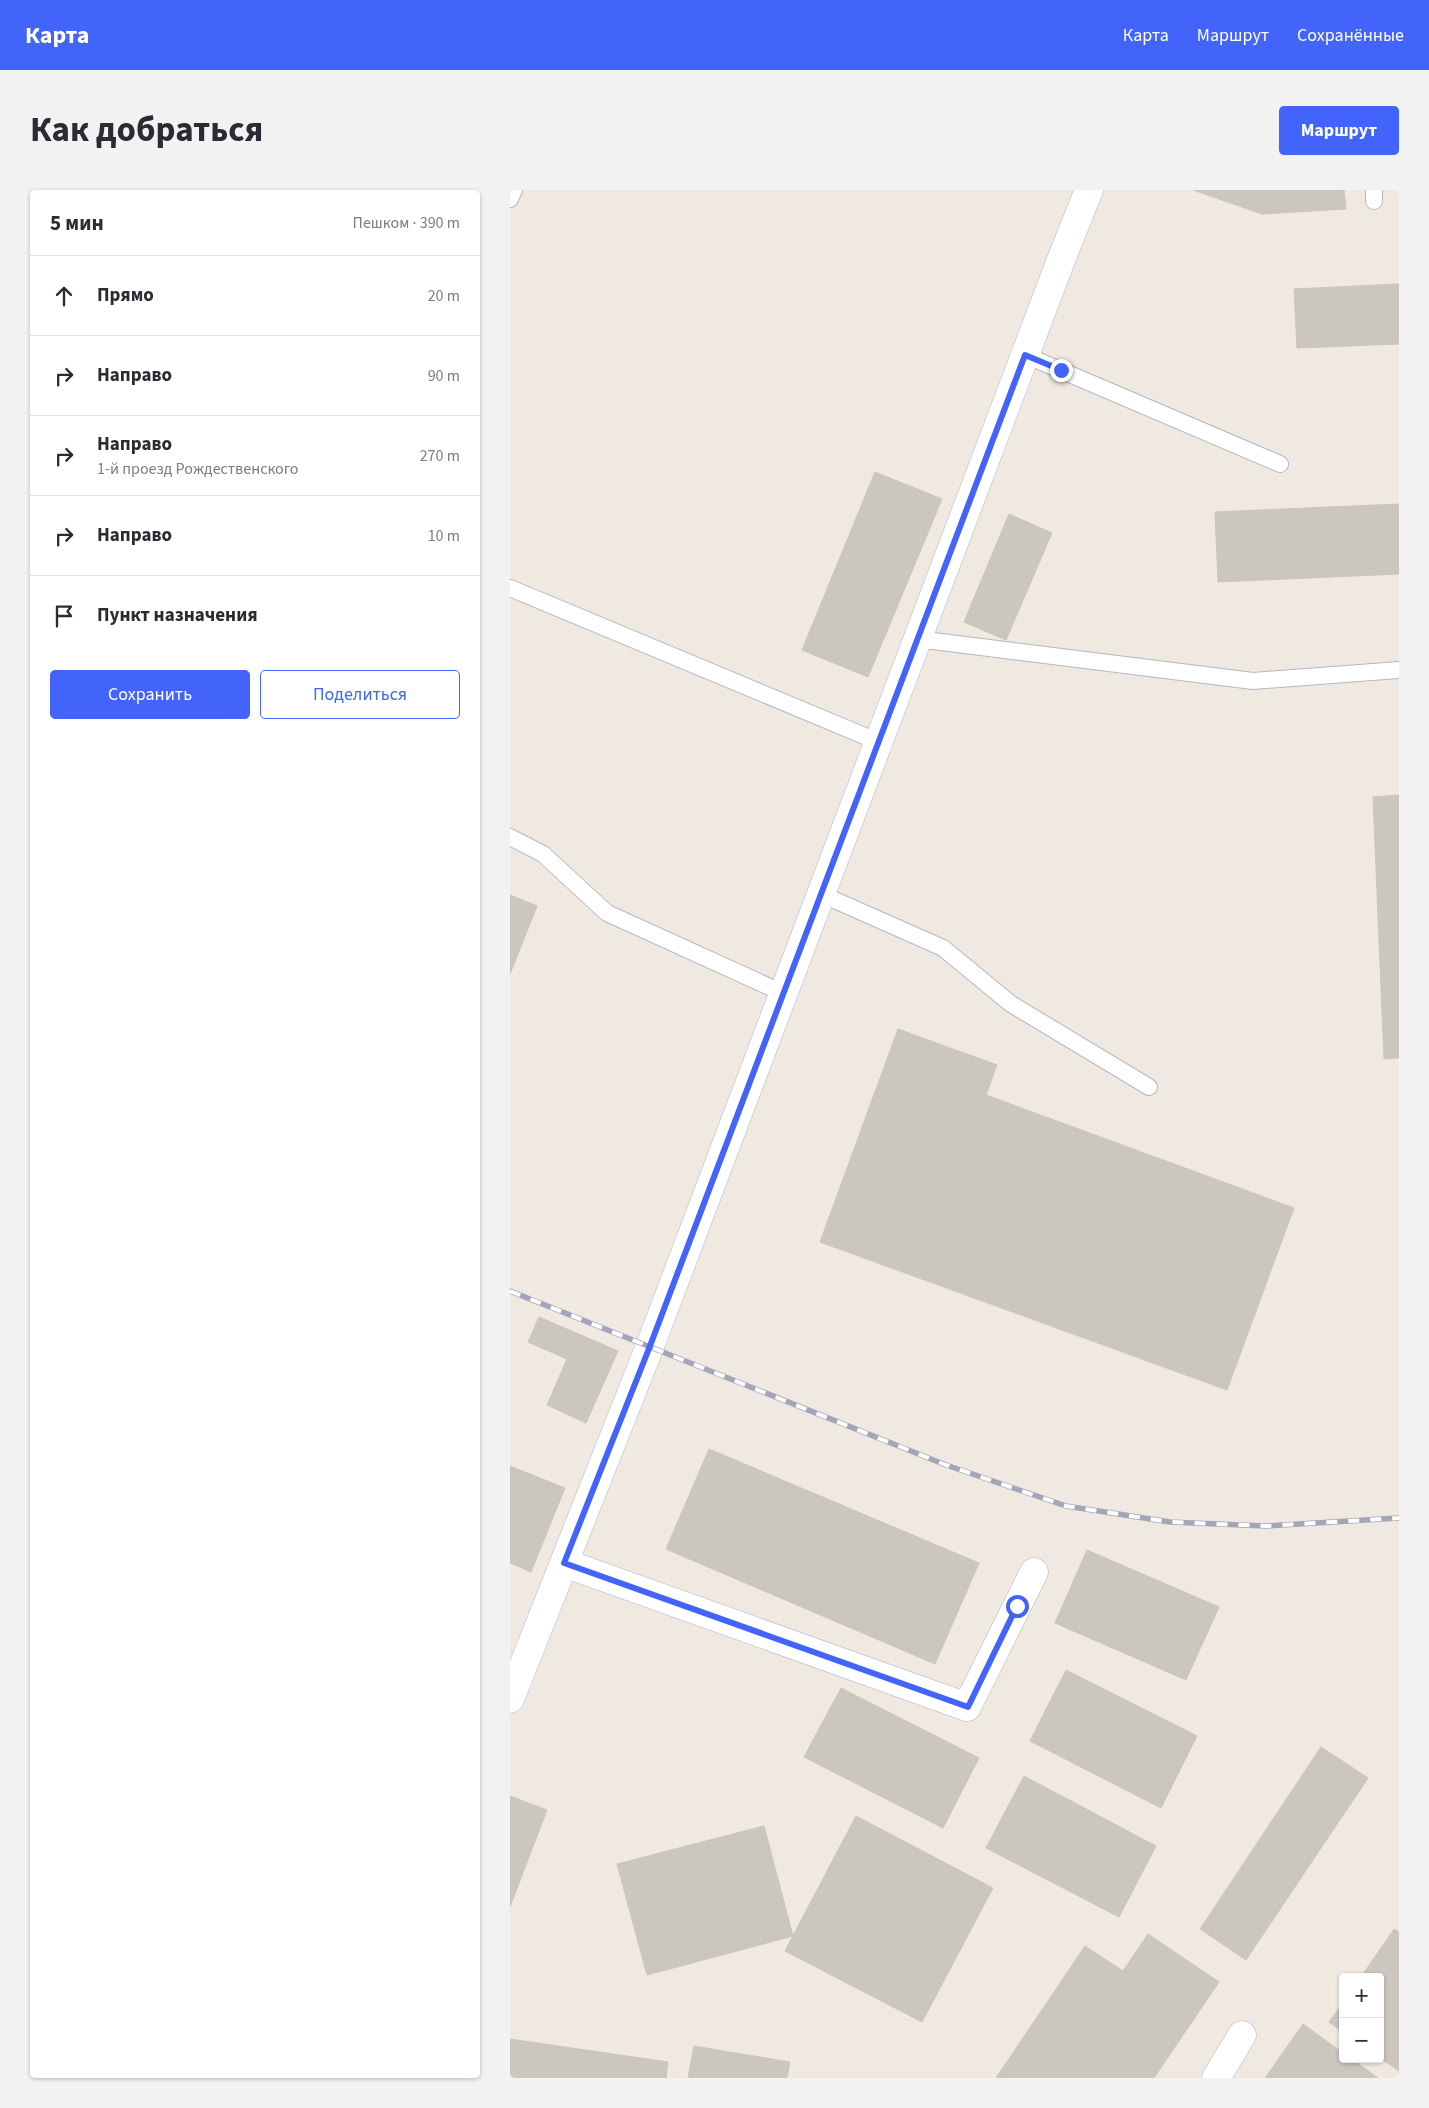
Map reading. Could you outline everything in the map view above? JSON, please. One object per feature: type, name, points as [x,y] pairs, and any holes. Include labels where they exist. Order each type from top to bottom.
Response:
[{"type":"street","points":[[510,1699],[650,1346],[1089,190]]},
{"type":"street","points":[[564,1563],[968,1707],[1034,1572]]},
{"type":"street","points":[[1216,2078],[1242,2035]]},
{"type":"lane","points":[[510,199],[514,190]]},
{"type":"lane","points":[[1025,355],[1280,464]]},
{"type":"lane","points":[[510,588],[879,742]]},
{"type":"lane","points":[[917,639],[1253,681],[1399,670]]},
{"type":"lane","points":[[510,837],[543,854],[607,913],[783,993]]},
{"type":"lane","points":[[821,894],[943,948],[1011,1004],[1149,1088]]},
{"type":"building","points":[[1193,190],[1344,190],[1346,209],[1262,214]]},
{"type":"building","points":[[1399,284],[1399,344],[1297,348],[1294,289]]},
{"type":"building","points":[[875,472],[942,499],[868,677],[802,650]]},
{"type":"building","points":[[1399,504],[1399,574],[1218,582],[1215,512]]},
{"type":"building","points":[[1009,514],[1052,533],[1006,640],[964,622]]},
{"type":"building","points":[[1399,795],[1399,1058],[1384,1059],[1373,797]]},
{"type":"building","points":[[510,895],[537,906],[510,974]]},
{"type":"building","points":[[898,1029],[997,1065],[986,1095],[1294,1208],[1227,1390],[820,1242]]},
{"type":"building","points":[[539,1317],[618,1351],[586,1423],[547,1405],[567,1359],[528,1342]]},
{"type":"building","points":[[709,1449],[979,1563],[935,1664],[666,1549]]},
{"type":"building","points":[[510,1466],[565,1488],[531,1572],[510,1563]]},
{"type":"building","points":[[1087,1550],[1219,1607],[1186,1680],[1055,1623]]},
{"type":"building","points":[[1066,1670],[1197,1736],[1161,1808],[1030,1741]]},
{"type":"building","points":[[841,1688],[979,1758],[943,1828],[804,1757]]},
{"type":"building","points":[[1321,1747],[1368,1778],[1246,1960],[1200,1929]]},
{"type":"building","points":[[1024,1776],[1156,1846],[1119,1917],[986,1848]]},
{"type":"building","points":[[510,1796],[547,1810],[510,1907]]},
{"type":"building","points":[[856,1816],[993,1888],[922,2022],[785,1951]]},
{"type":"building","points":[[764,1826],[793,1936],[647,1975],[617,1864]]},
{"type":"building","points":[[1394,1929],[1399,1932],[1399,2071],[1384,2061],[1384,1973],[1364,1973]]},
{"type":"building","points":[[1148,1934],[1219,1982],[1154,2078],[996,2078],[1085,1946],[1123,1971]]},
{"type":"building","points":[[1339,2008],[1339,2029],[1329,2022]]},
{"type":"building","points":[[1303,2024],[1339,2050],[1339,2063],[1357,2063],[1378,2078],[1265,2078]]},
{"type":"building","points":[[510,2039],[668,2062],[666,2078],[510,2078]]},
{"type":"building","points":[[694,2046],[790,2062],[787,2078],[688,2078]]},
{"type":"railway","points":[[510,1291],[946,1465],[1066,1506],[1170,1522],[1266,1526],[1399,1518]]},
{"type":"route","points":[[1017,1606],[968,1707],[564,1563],[650,1346],[1025,355],[1061,370]]}]
